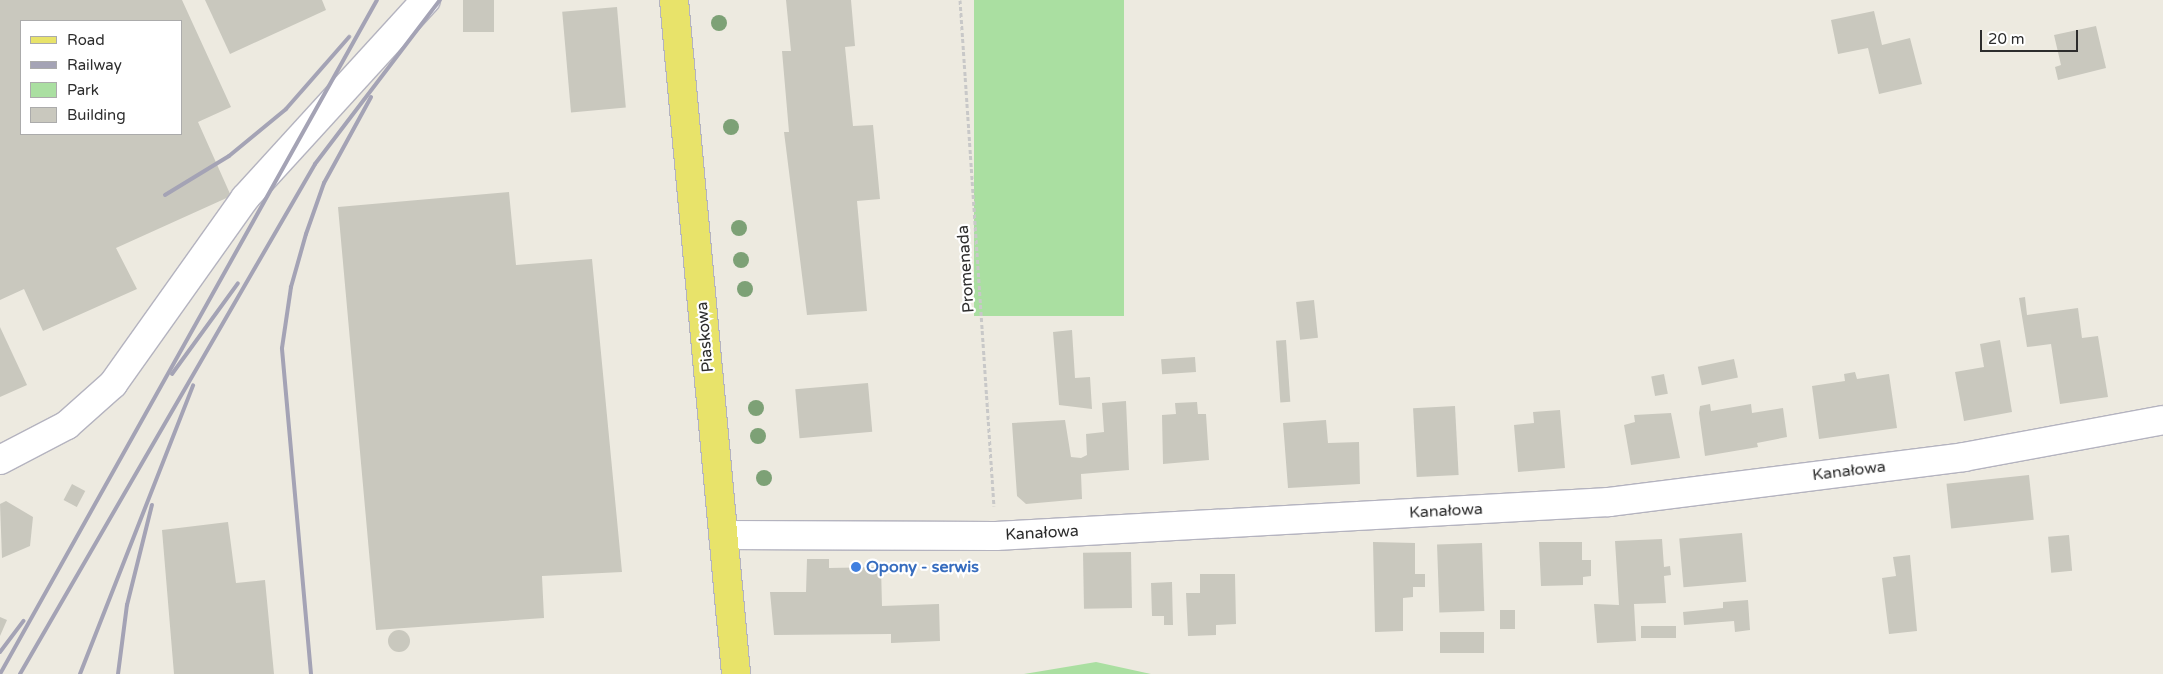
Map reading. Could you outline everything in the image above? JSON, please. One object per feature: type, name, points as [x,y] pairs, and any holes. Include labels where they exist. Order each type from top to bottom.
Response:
[{"type":"main road","name":"Piaskowa","points":[[674,0],[736,674]]},
{"type":"street","points":[[0,460],[67,425],[112,384],[244,198],[426,0]]},
{"type":"street","name":"Kanałowa","points":[[724,535],[996,536],[1610,502],[1964,456],[2163,420]]},
{"type":"path","name":"Promenada","points":[[960,0],[996,536]]},
{"type":"green space","points":[[974,0],[1124,0],[1124,316],[974,316]]},
{"type":"green space","points":[[1096,662],[1151,674],[1024,674]]},
{"type":"building","points":[[0,0],[182,0],[231,107],[198,122],[231,196],[116,248],[137,289],[43,331],[24,289],[0,300]]},
{"type":"building","points":[[205,0],[322,0],[326,10],[230,54]]},
{"type":"building","points":[[463,0],[494,0],[494,32],[463,32]]},
{"type":"building","points":[[786,0],[851,0],[855,46],[845,47],[853,126],[873,125],[880,199],[857,201],[867,311],[807,315],[784,132],[789,132],[782,51],[791,51]]},
{"type":"building","points":[[617,7],[626,108],[571,112],[562,12]]},
{"type":"building","points":[[1874,11],[1882,45],[1910,38],[1922,84],[1879,94],[1868,48],[1838,54],[1831,20]]},
{"type":"building","points":[[2096,26],[2106,68],[2058,80],[2055,67],[2061,65],[2054,35]]},
{"type":"building","points":[[509,192],[516,265],[592,259],[622,572],[542,576],[544,618],[376,630],[338,207]]},
{"type":"building","points":[[2025,297],[2027,315],[2078,308],[2082,338],[2098,336],[2108,397],[2060,404],[2051,344],[2027,347],[2019,298]]},
{"type":"building","points":[[1314,300],[1318,338],[1300,340],[1296,302]]},
{"type":"building","points":[[0,327],[27,385],[0,397]]},
{"type":"building","points":[[1072,330],[1075,378],[1090,377],[1092,409],[1059,405],[1053,332]]},
{"type":"building","points":[[1286,340],[1290,402],[1280,403],[1276,341]]},
{"type":"building","points":[[2000,340],[2012,412],[1964,421],[1955,372],[1984,367],[1980,344]]},
{"type":"building","points":[[1195,357],[1196,372],[1162,374],[1161,359]]},
{"type":"building","points":[[1734,359],[1738,378],[1702,385],[1698,367]]},
{"type":"building","points":[[1855,372],[1857,379],[1889,374],[1897,428],[1819,439],[1812,386],[1845,381],[1844,374]]},
{"type":"building","points":[[1664,374],[1668,394],[1655,396],[1651,376]]},
{"type":"building","points":[[868,383],[872,432],[800,438],[795,389]]},
{"type":"building","points":[[1126,401],[1129,470],[1081,474],[1082,499],[1026,504],[1017,496],[1012,423],[1065,420],[1071,457],[1081,458],[1087,455],[1086,434],[1104,432],[1102,403]]},
{"type":"building","points":[[1197,402],[1198,414],[1206,414],[1209,460],[1163,464],[1162,415],[1176,414],[1175,403]]},
{"type":"building","points":[[1710,404],[1711,411],[1751,404],[1752,413],[1783,408],[1787,437],[1757,443],[1758,447],[1705,456],[1699,413],[1700,406]]},
{"type":"building","points":[[1455,406],[1459,475],[1417,477],[1413,408]]},
{"type":"building","points":[[1560,410],[1565,468],[1518,472],[1514,425],[1534,423],[1533,412]]},
{"type":"building","points":[[1671,413],[1680,458],[1631,465],[1624,425],[1635,422],[1634,415]]},
{"type":"building","points":[[1326,420],[1328,443],[1359,442],[1360,484],[1288,488],[1283,423]]},
{"type":"building","points":[[2029,475],[2034,520],[1951,528],[1946,484]]},
{"type":"building","points":[[72,484],[85,491],[77,507],[64,500]]},
{"type":"building","points":[[6,501],[33,517],[30,546],[2,558],[0,504]]},
{"type":"building","points":[[228,522],[236,583],[265,580],[274,674],[174,674],[162,530]]},
{"type":"building","points":[[1742,533],[1746,582],[1684,587],[1679,538]]},
{"type":"building","points":[[2069,535],[2072,571],[2051,573],[2048,537]]},
{"type":"building","points":[[1662,539],[1664,567],[1670,566],[1671,575],[1664,576],[1666,603],[1634,604],[1636,641],[1597,643],[1594,604],[1619,605],[1615,541]]},
{"type":"building","points":[[1373,542],[1415,543],[1415,574],[1425,574],[1425,587],[1413,587],[1413,597],[1403,598],[1403,631],[1375,632]]},
{"type":"building","points":[[1539,542],[1582,542],[1582,560],[1591,560],[1591,576],[1583,577],[1583,585],[1541,586]]},
{"type":"building","points":[[1482,543],[1484,611],[1439,613],[1437,545]]},
{"type":"building","points":[[1131,552],[1132,608],[1084,609],[1083,553]]},
{"type":"building","points":[[1910,555],[1917,631],[1889,634],[1882,578],[1896,576],[1893,557]]},
{"type":"building","points":[[807,559],[829,559],[829,568],[881,567],[882,606],[939,604],[940,641],[891,643],[891,634],[774,635],[770,592],[806,592]]},
{"type":"building","points":[[1200,574],[1235,574],[1236,624],[1216,625],[1216,635],[1188,636],[1186,593],[1200,593]]},
{"type":"building","points":[[1172,582],[1173,625],[1164,625],[1164,616],[1152,616],[1151,583]]},
{"type":"building","points":[[1748,600],[1750,630],[1735,632],[1734,621],[1684,625],[1683,612],[1723,608],[1723,602]]},
{"type":"building","points":[[1500,610],[1515,610],[1515,629],[1500,629]]},
{"type":"building","points":[[0,617],[7,620],[0,636]]},
{"type":"building","points":[[1641,626],[1676,626],[1676,638],[1641,638]]},
{"type":"building","points":[[399,630],[409,637],[410,641],[403,651],[399,652],[389,645],[388,641],[395,631]]},
{"type":"building","points":[[1440,632],[1484,632],[1484,653],[1440,653]]},
{"type":"railway","points":[[0,674],[377,0]]},
{"type":"railway","points":[[20,674],[315,164],[440,0]]},
{"type":"railway","points":[[165,195],[229,156],[286,109],[349,37]]},
{"type":"railway","points":[[311,674],[282,348],[291,287],[306,234],[324,183],[371,97]]},
{"type":"railway","points":[[172,374],[238,283]]},
{"type":"railway","points":[[80,674],[193,385]]},
{"type":"railway","points":[[118,674],[127,605],[152,505]]},
{"type":"railway","points":[[0,652],[23,621]]},
{"type":"place","name":"Opony - serwis","points":[[856,567]]}]
